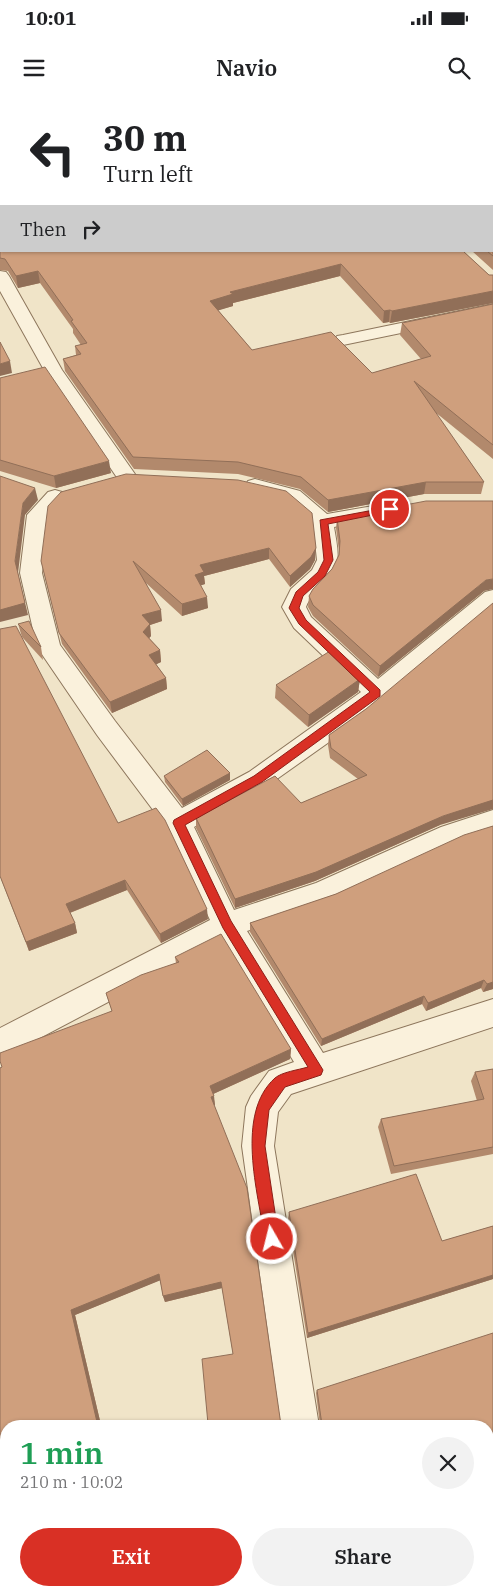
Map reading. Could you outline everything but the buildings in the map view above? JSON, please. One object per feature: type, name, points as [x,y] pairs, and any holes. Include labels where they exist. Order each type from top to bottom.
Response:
[{"type":"street","points":[[0,276],[44,373],[127,479]]},
{"type":"street","points":[[343,340],[493,309]]},
{"type":"street","points":[[238,482],[293,496],[323,522],[328,560],[322,574],[299,594],[294,608],[302,622],[377,693]]},
{"type":"street","points":[[55,493],[38,515],[31,573],[33,623],[106,728],[178,823],[227,925],[317,1070]]},
{"type":"street","points":[[323,522],[396,508]]},
{"type":"street","points":[[178,823],[258,779],[377,693],[493,598]]},
{"type":"street","points":[[0,1044],[227,925],[324,892],[451,835],[493,821]]},
{"type":"street","points":[[299,1420],[258,1146],[262,1108],[280,1082],[493,1013]]},
{"type":"route","points":[[272,1239],[258,1146],[262,1108],[280,1082],[317,1070],[227,925],[178,823],[258,779],[377,693],[302,622],[294,608],[299,594],[322,574],[328,560],[323,522],[390,509]]}]
